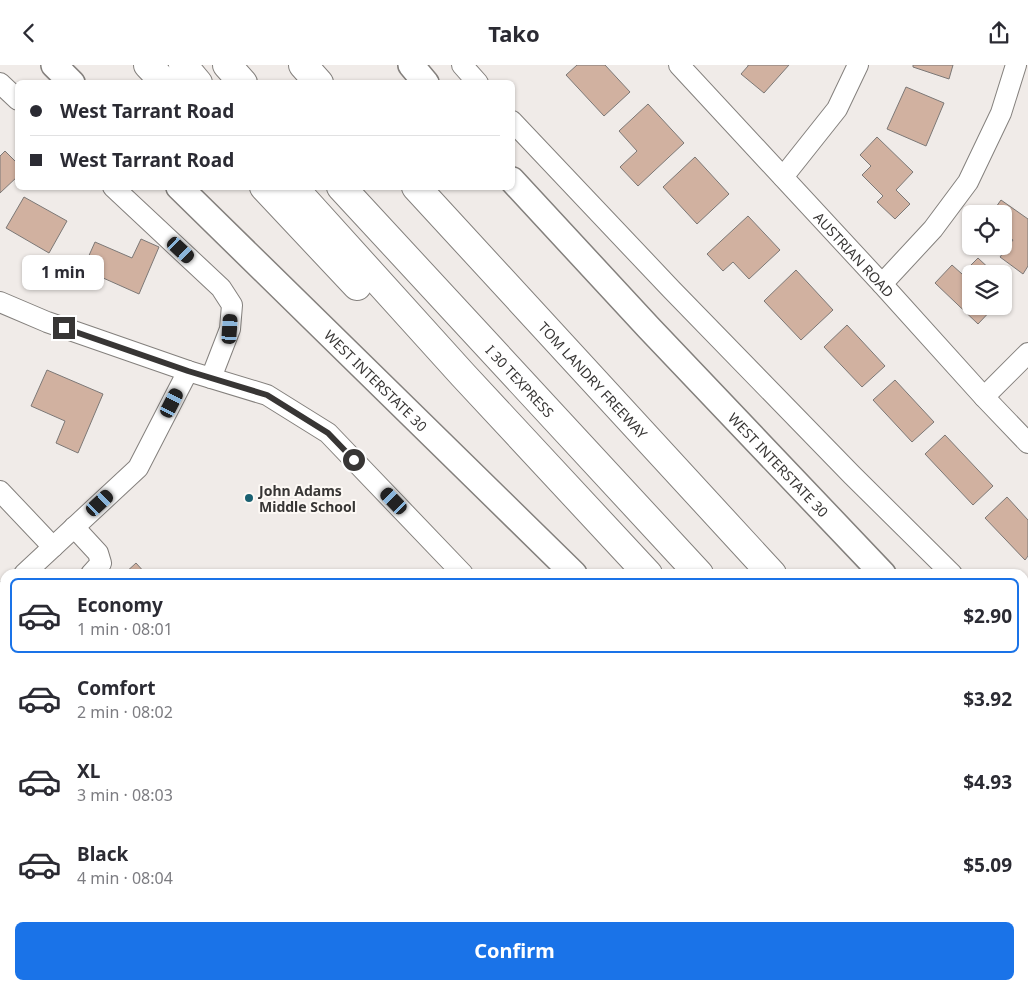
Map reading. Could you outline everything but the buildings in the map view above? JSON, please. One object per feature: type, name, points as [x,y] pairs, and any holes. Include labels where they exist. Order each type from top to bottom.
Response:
[{"type":"highway","points":[[148,65],[162,80]]},
{"type":"highway","points":[[182,65],[195,80]]},
{"type":"highway","points":[[227,65],[241,80]]},
{"type":"highway","points":[[303,65],[316,80]]},
{"type":"highway","points":[[267,190],[432,364],[463,375]]},
{"type":"highway","points":[[296,190],[463,375],[643,569]]},
{"type":"highway","name":"I 30 TEXPRESS","points":[[344,190],[694,569]]},
{"type":"highway","name":"TOM LANDRY FREEWAY","points":[[419,190],[767,569]]},
{"type":"main road","points":[[54,65],[69,80]]},
{"type":"main road","points":[[411,65],[424,80]]},
{"type":"main road","name":"WEST INTERSTATE 30","points":[[515,183],[649,328],[878,569]]},
{"type":"main road","name":"WEST INTERSTATE 30","points":[[183,190],[569,569]]},
{"type":"street","points":[[462,65],[475,80]]},
{"type":"street","name":"AUSTRIAN ROAD","points":[[679,65],[1028,443]]},
{"type":"street","points":[[783,177],[837,109],[858,65]]},
{"type":"street","points":[[882,283],[933,229],[968,182],[1001,113],[1016,65]]},
{"type":"street","points":[[0,83],[15,97]]},
{"type":"street","points":[[515,124],[699,318],[947,569]]},
{"type":"street","points":[[116,190],[221,288],[232,305],[230,329],[211,378]]},
{"type":"street","points":[[0,302],[46,322],[188,371],[267,395],[328,433],[458,569]]},
{"type":"street","points":[[984,397],[1028,353]]},
{"type":"street","points":[[29,569],[138,468],[188,371]]},
{"type":"street","points":[[0,491],[53,547]]},
{"type":"street","points":[[74,527],[98,553],[101,563],[96,569]]},
{"type":"place","name":"John Adams Middle School","points":[[249,498]]},
{"type":"route","points":[[64,328],[188,371],[267,395],[328,433],[354,460]]}]
